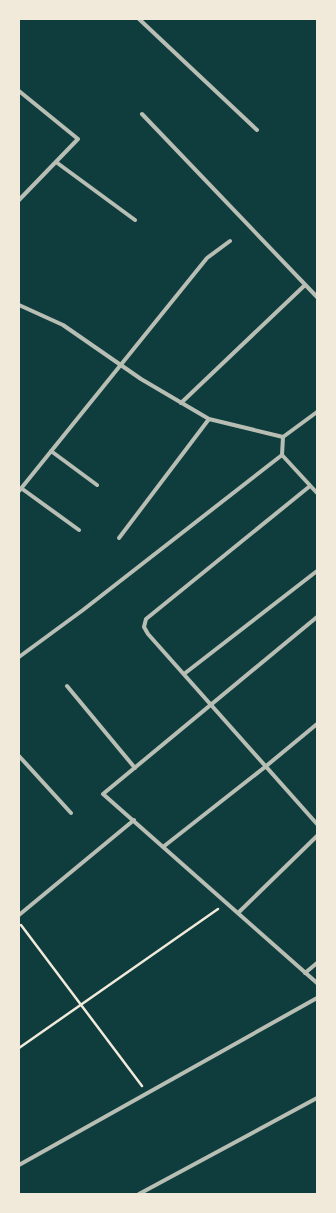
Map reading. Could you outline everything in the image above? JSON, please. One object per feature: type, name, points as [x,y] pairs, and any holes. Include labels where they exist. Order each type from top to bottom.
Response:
[{"type":"street","points":[[139,19],[257,130]]},
{"type":"street","points":[[19,91],[78,139],[19,200]]},
{"type":"street","points":[[142,114],[317,297]]},
{"type":"street","points":[[56,162],[135,220]]},
{"type":"street","points":[[79,530],[20,489],[207,258],[230,241]]},
{"type":"street","points":[[181,403],[305,285]]},
{"type":"street","points":[[19,305],[63,325],[120,365],[209,419],[283,437],[317,412]]},
{"type":"street","points":[[119,538],[209,419]]},
{"type":"street","points":[[283,437],[282,454],[317,493]]},
{"type":"street","points":[[51,451],[97,485]]},
{"type":"street","points":[[19,657],[89,606],[282,454]]},
{"type":"street","points":[[310,486],[146,619],[144,627],[148,634],[212,704],[317,824]]},
{"type":"street","points":[[184,674],[317,571]]},
{"type":"street","points":[[317,617],[103,794],[317,983]]},
{"type":"street","points":[[67,686],[135,768]]},
{"type":"street","points":[[163,847],[266,767],[317,724]]},
{"type":"street","points":[[19,756],[71,813]]},
{"type":"street","points":[[19,915],[134,820]]},
{"type":"street","points":[[238,913],[317,836]]},
{"type":"street","points":[[305,972],[317,963]]},
{"type":"street","points":[[19,1164],[317,998]]},
{"type":"street","points":[[139,1194],[317,1098]]},
{"type":"path","points":[[19,1048],[227,903]]},
{"type":"path","points":[[19,923],[147,1093]]}]
